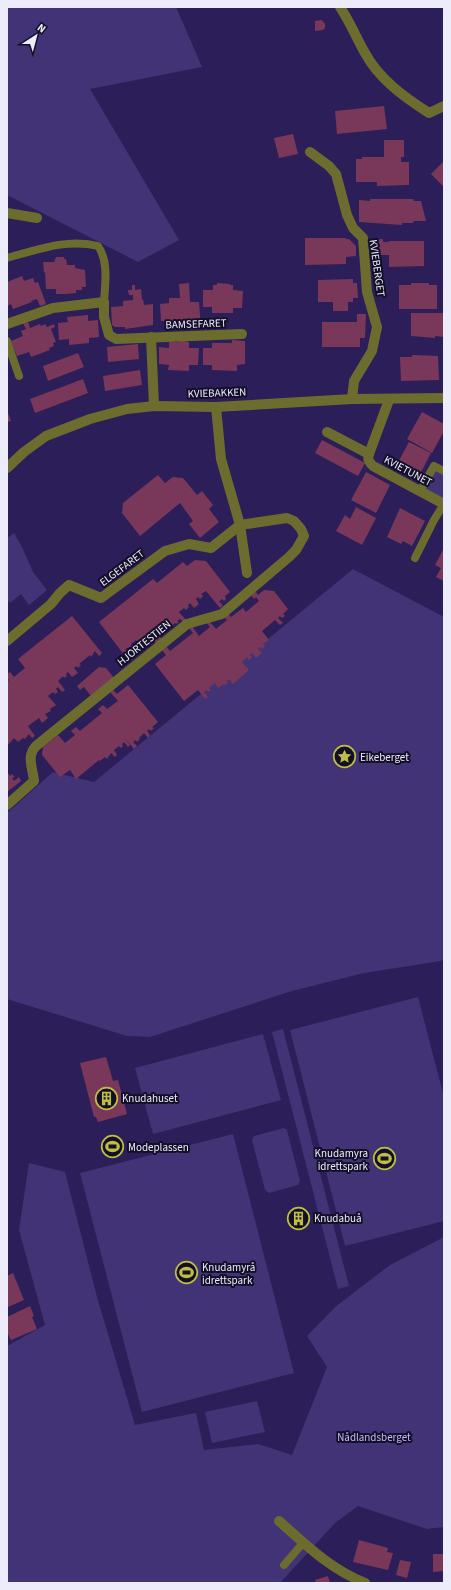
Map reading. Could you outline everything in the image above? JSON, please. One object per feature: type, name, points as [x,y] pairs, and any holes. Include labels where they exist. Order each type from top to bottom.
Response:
[{"type":"street","points":[[340,7],[349,20],[365,53],[386,80],[405,97],[429,113],[444,106]]},
{"type":"street","name":"KVIEBERGET","points":[[310,152],[329,166],[336,174],[346,215],[353,228],[363,238],[367,292],[376,326],[372,350],[354,381],[352,399]]},
{"type":"street","points":[[7,213],[37,218]]},
{"type":"street","points":[[7,324],[53,308],[104,302]]},
{"type":"street","name":"BAMSEFARET","points":[[104,302],[104,317],[109,335],[116,339],[242,334]]},
{"type":"street","name":"BAMSEFARET","points":[[151,338],[154,406]]},
{"type":"street","name":"KVIEBAKKEN","points":[[7,468],[24,452],[52,433],[90,419],[127,410],[154,406],[216,407],[352,399],[389,400],[444,398]]},
{"type":"street","name":"KVIETUNET","points":[[389,400],[368,457],[373,466],[444,504]]},
{"type":"street","points":[[216,407],[222,459],[240,526],[247,573]]},
{"type":"street","name":"KVIETUNET","points":[[327,432],[369,454]]},
{"type":"street","name":"ELGEFARET","points":[[7,641],[51,604],[60,593],[70,585],[101,598],[165,550],[189,544],[211,548],[240,526],[287,518]]},
{"type":"street","name":"HJORTESTIEN","points":[[7,805],[34,782],[30,758],[31,750],[187,624],[222,614],[296,550],[304,536],[301,529],[294,521],[287,518]]},
{"type":"street","points":[[279,1521],[318,1556],[355,1579],[365,1583]]},
{"type":"lane","points":[[7,258],[37,249],[68,244],[91,244],[98,246],[103,256],[106,278],[104,302]]},
{"type":"lane","points":[[7,341],[19,376]]},
{"type":"lane","points":[[420,491],[434,466],[444,471]]},
{"type":"lane","name":"KVIETUNET","points":[[415,558],[434,520],[444,504]]},
{"type":"lane","points":[[284,1564],[304,1543]]},
{"type":"green space","points":[[7,7],[176,7],[202,67],[90,89],[179,240],[138,262],[7,195]]},
{"type":"green space","points":[[434,466],[444,471],[444,504],[420,491]]},
{"type":"green space","points":[[14,533],[33,572],[47,590],[29,605],[21,594],[10,603],[7,599],[7,538]]},
{"type":"green space","points":[[353,569],[444,617],[444,958],[441,961],[364,973],[292,991],[150,1037],[127,1036],[7,999],[7,813],[53,772],[94,782]]},
{"type":"green space","name":"Knudamyra idrettspark","points":[[418,997],[444,1097],[444,1221],[345,1246],[290,1030]]},
{"type":"green space","points":[[283,1029],[349,1286],[338,1289],[272,1032]]},
{"type":"green space","points":[[263,1034],[281,1100],[153,1134],[135,1068]]},
{"type":"green space","points":[[284,1128],[287,1130],[300,1181],[298,1185],[269,1193],[265,1190],[252,1140],[254,1136]]},
{"type":"green space","name":"Knudamyrå idrettspark","points":[[233,1134],[294,1373],[142,1412],[80,1173]]},
{"type":"green space","name":"Nådlandsberget","points":[[29,1163],[65,1172],[97,1297],[135,1425],[196,1413],[204,1450],[258,1444],[292,1455],[327,1367],[307,1336],[335,1307],[390,1265],[444,1237],[444,1527],[427,1529],[358,1506],[335,1523],[280,1583],[7,1583],[7,1346],[45,1325],[19,1230]]},
{"type":"green space","points":[[257,1401],[265,1432],[212,1443],[205,1412]]},
{"type":"building","points":[[322,20],[325,24],[325,28],[323,30],[315,31],[315,21]]},
{"type":"building","points":[[384,106],[387,129],[337,134],[335,111]]},
{"type":"building","points":[[293,134],[298,154],[279,158],[274,138]]},
{"type":"building","points":[[384,140],[404,140],[404,157],[401,157],[401,162],[409,162],[409,185],[377,186],[377,182],[356,182],[356,159],[362,159],[362,157],[384,157]]},
{"type":"building","points":[[444,161],[444,187],[431,174]]},
{"type":"building","points":[[370,199],[413,199],[414,201],[421,201],[426,221],[402,223],[402,225],[359,222],[359,200],[370,201]]},
{"type":"building","points":[[305,238],[349,239],[356,246],[356,256],[346,257],[346,264],[305,265]]},
{"type":"building","points":[[383,239],[383,242],[424,241],[424,266],[389,267],[389,255],[370,255],[370,240]]},
{"type":"building","points":[[56,257],[64,257],[67,265],[75,265],[75,268],[85,270],[86,287],[82,287],[82,290],[76,290],[76,293],[66,294],[56,294],[56,289],[46,289],[43,262],[54,262]]},
{"type":"building","points":[[22,276],[24,281],[33,278],[35,283],[38,282],[46,304],[40,306],[37,299],[13,309],[11,304],[7,306],[7,282]]},
{"type":"building","points":[[353,279],[353,283],[357,283],[358,298],[353,298],[353,302],[348,302],[348,311],[333,311],[333,302],[318,302],[318,280]]},
{"type":"building","points":[[189,283],[190,302],[199,302],[201,329],[191,330],[191,325],[171,326],[170,321],[161,321],[160,304],[169,303],[169,298],[180,298],[179,284]]},
{"type":"building","points":[[217,283],[230,284],[233,285],[233,290],[243,291],[242,308],[233,308],[233,313],[212,313],[212,307],[203,307],[203,290],[213,290],[213,285],[217,285]]},
{"type":"building","points":[[411,283],[429,283],[429,285],[437,285],[437,309],[399,309],[399,285],[411,285]]},
{"type":"building","points":[[132,285],[135,285],[135,290],[141,289],[144,305],[153,304],[153,325],[125,329],[125,327],[115,327],[112,325],[111,307],[123,306],[123,301],[133,300],[133,295],[129,295],[128,290],[132,290]]},
{"type":"building","points":[[411,313],[444,313],[444,337],[435,336],[435,338],[411,336]]},
{"type":"building","points":[[357,314],[366,314],[365,338],[360,338],[360,347],[322,347],[322,322],[357,322]]},
{"type":"building","points":[[88,315],[88,321],[98,320],[99,337],[89,338],[89,343],[69,345],[69,339],[59,340],[58,323],[68,322],[67,317]]},
{"type":"building","points":[[28,322],[30,328],[40,324],[41,326],[45,324],[47,327],[54,324],[55,327],[51,329],[56,342],[53,343],[54,346],[49,348],[50,350],[31,357],[29,352],[17,356],[11,341],[23,336],[21,331],[26,329],[23,323]]},
{"type":"building","points":[[179,340],[189,342],[189,348],[199,348],[198,365],[189,365],[189,371],[168,370],[169,365],[159,364],[159,347],[169,348],[169,342],[179,342]]},
{"type":"building","points":[[232,340],[245,341],[245,364],[237,365],[237,371],[212,370],[212,365],[203,365],[203,348],[212,348],[212,343],[232,343]]},
{"type":"building","points":[[138,344],[139,359],[108,362],[107,347]]},
{"type":"building","points":[[78,353],[84,367],[48,381],[43,366]]},
{"type":"building","points":[[412,355],[438,356],[439,380],[401,381],[400,357],[412,357]]},
{"type":"building","points":[[140,370],[142,385],[105,391],[103,376]]},
{"type":"building","points":[[83,379],[88,393],[35,413],[30,399]]},
{"type":"building","points":[[7,410],[11,421],[7,422]]},
{"type":"building","points":[[422,412],[444,424],[444,431],[432,453],[407,439]]},
{"type":"building","points":[[322,440],[365,463],[358,476],[315,453]]},
{"type":"building","points":[[409,442],[431,453],[417,480],[395,468]]},
{"type":"building","points":[[366,472],[390,485],[376,513],[351,500]]},
{"type":"building","points":[[158,475],[165,483],[173,477],[183,478],[197,495],[202,491],[213,505],[209,509],[219,522],[200,538],[189,524],[193,521],[180,503],[140,536],[122,513],[123,503]]},
{"type":"building","points":[[356,507],[376,518],[362,545],[336,531],[345,515],[350,519]]},
{"type":"building","points":[[400,508],[425,521],[412,546],[403,541],[401,544],[387,537]]},
{"type":"building","points":[[444,548],[444,581],[436,577],[441,568],[435,565]]},
{"type":"building","points":[[195,560],[206,561],[230,592],[225,596],[226,599],[224,601],[222,599],[219,601],[223,606],[220,608],[206,591],[201,594],[203,596],[200,599],[198,597],[196,599],[199,604],[194,608],[190,603],[186,610],[184,608],[179,612],[187,621],[184,623],[180,619],[177,621],[179,622],[170,627],[165,632],[166,633],[159,636],[163,640],[157,645],[154,641],[152,644],[143,649],[136,640],[131,644],[132,646],[125,649],[129,653],[125,656],[99,622],[153,579],[157,583],[183,562],[187,566]]},
{"type":"building","points":[[264,590],[274,591],[288,609],[283,614],[285,616],[282,618],[280,616],[278,618],[283,623],[280,625],[275,620],[262,631],[269,640],[263,644],[265,646],[262,649],[260,647],[258,649],[262,653],[256,658],[252,653],[250,655],[252,657],[249,660],[247,657],[242,662],[249,670],[233,684],[229,679],[227,681],[228,683],[218,688],[215,683],[209,688],[211,690],[204,692],[208,697],[205,699],[198,690],[184,701],[155,664],[166,655],[162,650],[167,647],[170,651],[193,633],[189,628],[192,626],[199,636],[210,627],[206,622],[208,620],[216,629],[227,620],[223,616],[227,612],[231,617],[243,608],[246,612],[259,601],[256,597],[254,599],[250,594],[255,591],[258,595]]},
{"type":"building","points":[[72,616],[102,653],[99,656],[95,651],[91,657],[90,655],[79,664],[81,665],[78,668],[77,666],[74,668],[78,673],[72,677],[68,672],[66,674],[67,676],[64,678],[63,676],[58,681],[65,690],[62,692],[58,687],[56,689],[58,692],[55,694],[53,692],[48,696],[56,705],[50,709],[51,711],[45,714],[48,718],[42,723],[39,718],[28,726],[35,736],[32,738],[29,734],[25,739],[23,738],[18,742],[14,738],[7,746],[7,682],[9,680],[7,678],[7,674],[10,672],[14,677],[25,668],[18,659]]},
{"type":"building","points":[[99,667],[106,668],[114,678],[91,696],[84,687],[80,690],[77,686]]},
{"type":"building","points":[[128,685],[158,722],[152,727],[154,728],[151,731],[149,729],[147,731],[150,735],[148,738],[144,733],[137,742],[136,740],[133,742],[137,746],[134,749],[124,737],[130,745],[128,747],[124,742],[121,748],[119,746],[114,750],[117,755],[115,757],[111,753],[107,759],[105,757],[100,761],[99,760],[76,779],[70,770],[60,777],[42,755],[43,747],[58,735],[65,743],[75,735],[71,731],[76,727],[80,731],[102,713],[98,709],[103,705],[107,709],[118,701],[110,692],[113,690],[117,694]]},
{"type":"building","points":[[7,772],[10,776],[12,774],[15,777],[12,778],[14,781],[19,777],[21,781],[7,792]]},
{"type":"building","name":"Knudahuset","points":[[106,1057],[113,1081],[118,1080],[127,1114],[98,1122],[96,1117],[94,1117],[80,1063]]},
{"type":"building","name":"Knudabuå","points":[[302,1208],[306,1226],[296,1228],[292,1210]]},
{"type":"building","points":[[13,1273],[24,1300],[8,1307],[7,1276]]},
{"type":"building","points":[[30,1306],[34,1316],[32,1317],[37,1329],[11,1340],[7,1332],[7,1317]]},
{"type":"building","points":[[359,1540],[388,1548],[387,1552],[393,1553],[388,1570],[353,1562]]},
{"type":"building","points":[[433,1554],[444,1554],[444,1571],[433,1572]]},
{"type":"building","points":[[400,1560],[411,1562],[407,1578],[396,1575]]},
{"type":"building","points":[[328,1576],[330,1583],[316,1583],[315,1580]]},
{"type":"place","name":"Eikeberget","points":[[344,757]]},
{"type":"place","name":"Knudahuset","points":[[106,1098]]},
{"type":"place","name":"Modeplassen","points":[[112,1147]]},
{"type":"place","name":"Knudamyra idrettspark","points":[[384,1159]]},
{"type":"place","name":"Knudabuå","points":[[299,1218]]},
{"type":"place","name":"Knudamyrå idrettspark","points":[[187,1273]]}]
